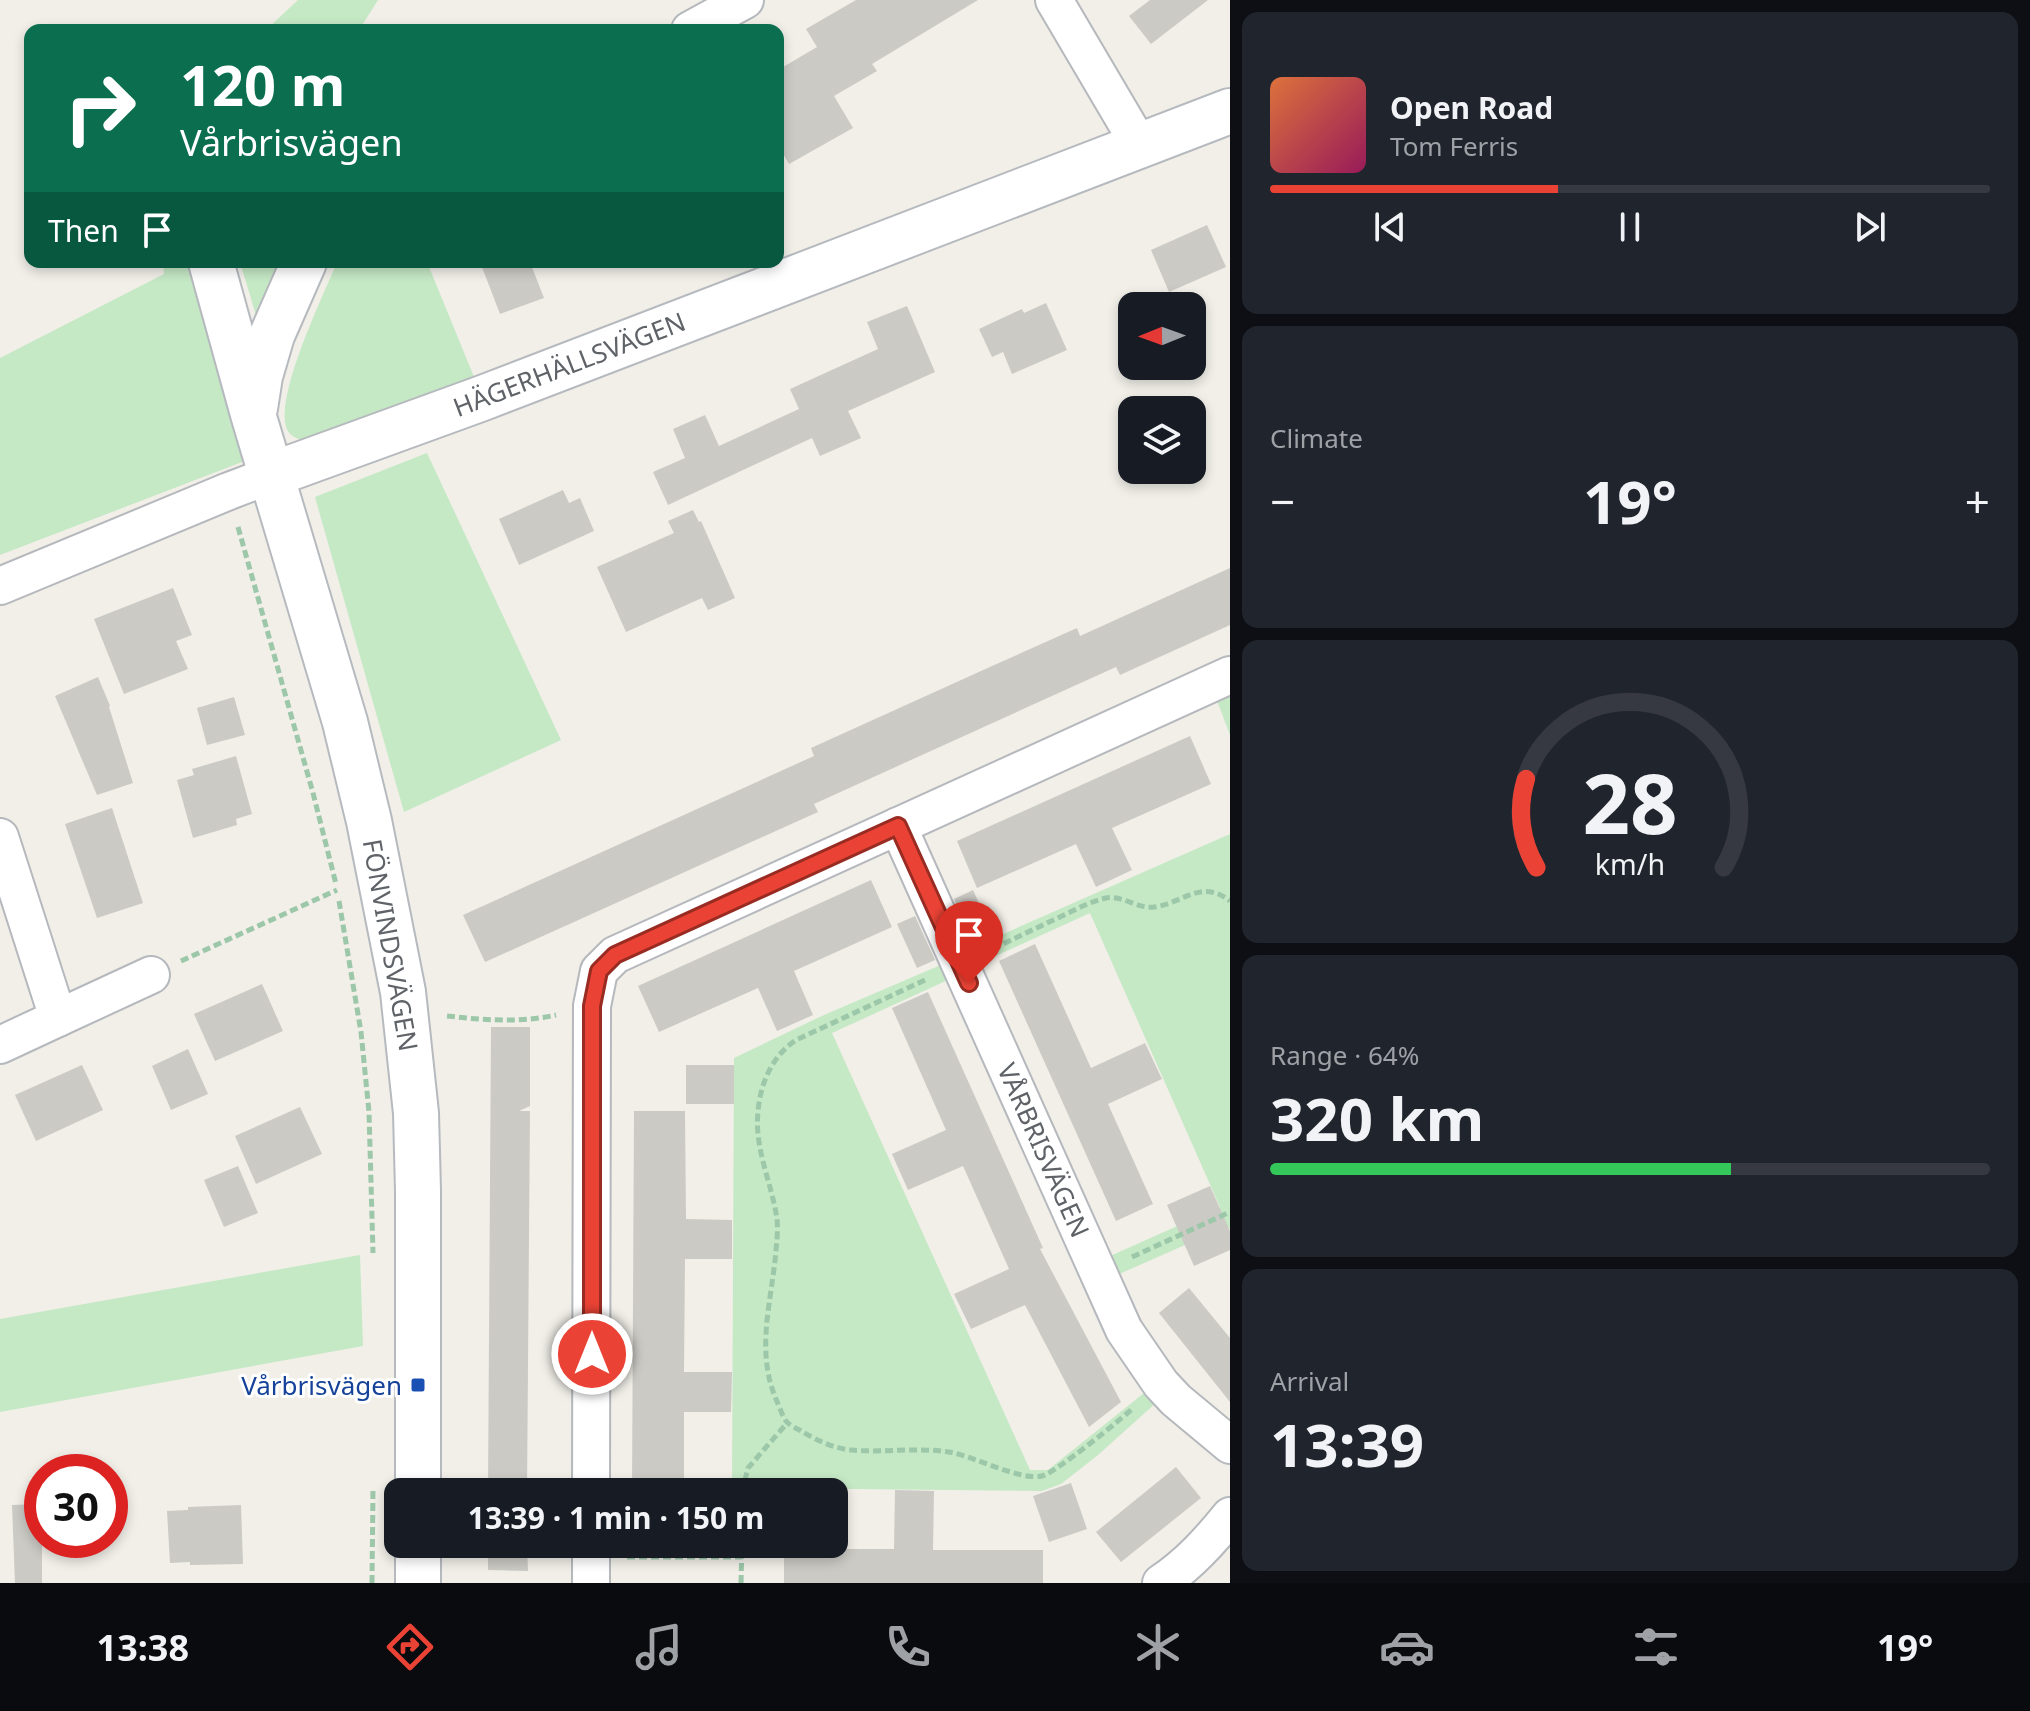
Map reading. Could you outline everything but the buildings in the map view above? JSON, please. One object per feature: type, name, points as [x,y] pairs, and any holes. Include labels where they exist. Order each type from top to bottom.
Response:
[{"type":"street","points":[[701,24],[745,0]]},
{"type":"street","points":[[1054,0],[1140,146]]},
{"type":"street","name":"HÄGERHÄLLSVÄGEN","points":[[0,586],[229,491],[480,399],[1230,111]]},
{"type":"street","name":"FÖNVINDSVÄGEN","points":[[213,268],[345,722],[369,821],[403,992],[416,1113],[418,1478]]},
{"type":"street","name":"FÖNVINDSVÄGEN","points":[[253,414],[272,335],[301,268]]},
{"type":"street","points":[[591,1478],[592,1006],[599,971],[615,955],[1230,675]]},
{"type":"street","name":"VÅRBRISVÄGEN","points":[[898,826],[1124,1330],[1161,1384],[1230,1445]]},
{"type":"street","points":[[0,837],[58,1018]]},
{"type":"street","points":[[0,1045],[151,975]]},
{"type":"street","points":[[1161,1583],[1205,1547],[1230,1516]]},
{"type":"street","points":[[418,1558],[418,1583]]},
{"type":"path","points":[[229,491],[337,890],[361,1032],[368,1098],[373,1260]]},
{"type":"path","points":[[151,975],[337,890]]},
{"type":"path","points":[[1161,1384],[1052,1472],[1034,1477],[946,1452],[849,1450],[813,1438],[787,1423],[772,1390],[765,1348],[767,1312],[774,1282],[777,1221],[758,1135],[757,1114],[766,1077],[783,1049],[796,1040],[1091,903],[1109,897],[1154,907],[1200,892],[1211,892],[1230,901]]},
{"type":"path","points":[[440,1015],[482,1020],[528,1020],[592,1006]]},
{"type":"path","points":[[1098,1272],[1230,1212]]},
{"type":"path","points":[[746,1478],[748,1468],[787,1423]]},
{"type":"path","points":[[372,1583],[373,1482]]},
{"type":"path","points":[[591,1561],[704,1558]]},
{"type":"path","points":[[741,1583],[742,1558]]},
{"type":"green space","points":[[298,0],[378,0],[363,24],[272,24]]},
{"type":"green space","points":[[164,268],[191,268],[243,449],[242,462],[0,555],[0,358],[164,274]]},
{"type":"green space","points":[[242,268],[282,268],[258,322]]},
{"type":"green space","points":[[334,268],[429,268],[474,377],[302,440],[291,435],[287,429],[285,414],[287,394],[302,346]]},
{"type":"green space","points":[[427,453],[561,740],[404,812],[315,497]]},
{"type":"green space","points":[[1230,691],[1230,735],[1216,698]]},
{"type":"green space","points":[[1230,834],[1230,1229],[1228,1226],[1117,1275],[1108,1257],[1220,1207],[1090,913],[976,965],[969,949]]},
{"type":"green space","points":[[943,964],[950,979],[832,1033],[1030,1470],[1048,1470],[1149,1389],[1158,1401],[1061,1484],[1042,1491],[848,1489],[848,1478],[732,1478],[734,1058]]},
{"type":"green space","points":[[360,1255],[363,1346],[0,1412],[0,1319]]},
{"type":"place","name":"Vårbrisvägen","points":[[418,1385]]},
{"type":"route","points":[[592,1354],[592,1006],[599,971],[615,955],[898,826],[969,983]]}]
